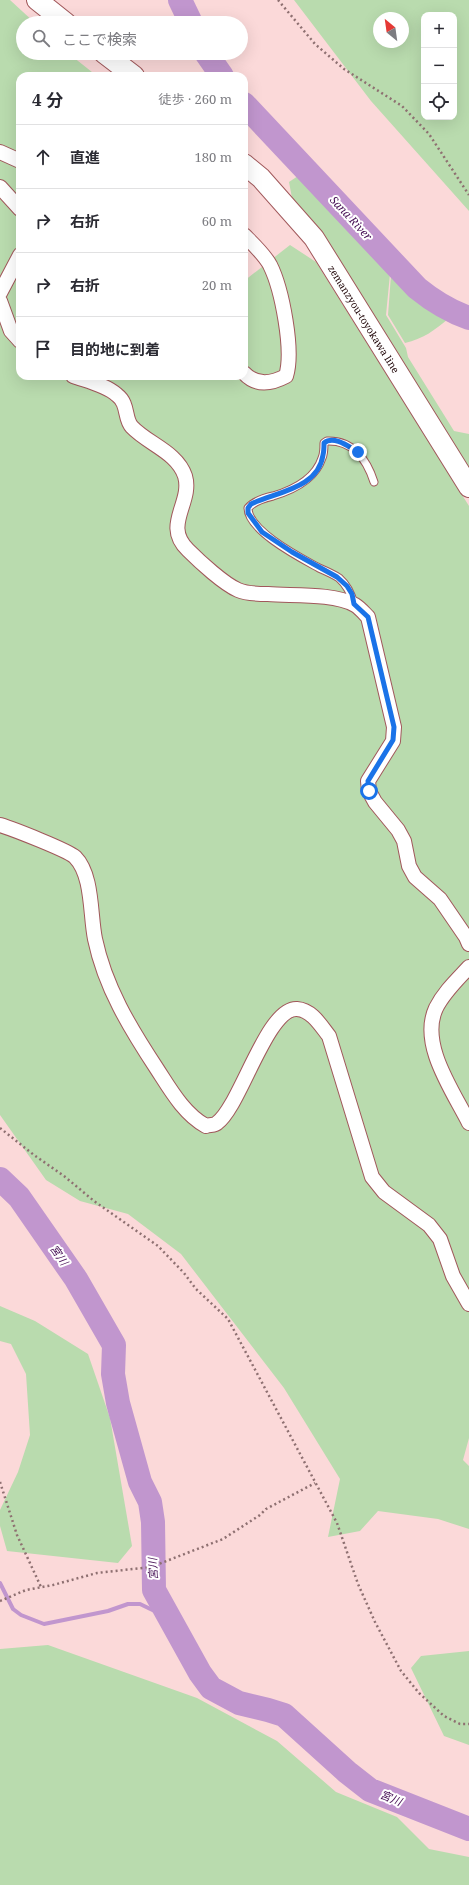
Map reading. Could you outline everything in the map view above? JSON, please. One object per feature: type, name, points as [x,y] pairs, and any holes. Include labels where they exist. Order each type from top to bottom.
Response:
[{"type":"main road","points":[[37,0],[57,16]]},
{"type":"main road","points":[[113,60],[129,72]]},
{"type":"main road","name":"zemanzyou-toyokawa line","points":[[248,167],[261,178],[314,238],[469,487]]},
{"type":"street","points":[[0,152],[16,159]]},
{"type":"street","points":[[0,187],[16,205]]},
{"type":"street","points":[[248,240],[270,265],[279,294],[290,348],[286,376],[279,380],[264,383],[248,376]]},
{"type":"street","points":[[0,293],[16,263]]},
{"type":"street","points":[[0,301],[11,332],[16,337]]},
{"type":"street","points":[[84,380],[117,394],[125,403],[131,426],[178,465],[185,476],[186,489],[177,529],[180,539],[187,550],[227,584],[239,590],[252,593],[332,598],[354,604],[368,617],[394,727],[393,740],[368,781],[369,791],[375,802],[398,830],[404,841],[409,866],[415,877],[440,899],[466,937],[469,944]]},
{"type":"street","points":[[0,825],[63,851],[74,857],[81,865],[86,877],[95,938],[103,968],[125,1020],[169,1088],[192,1117],[199,1122],[206,1126],[217,1123],[227,1112],[256,1055],[278,1021],[287,1012],[296,1009],[306,1012],[318,1021],[329,1036],[372,1177],[384,1192],[429,1225],[440,1239],[453,1276],[469,1304]]},
{"type":"street","points":[[469,967],[450,987],[436,1008],[430,1025],[432,1044],[437,1061],[469,1122]]},
{"type":"lane","points":[[354,604],[352,594],[347,586],[337,577],[292,552],[262,532],[250,517],[248,508],[258,501],[289,490],[313,475],[319,468],[323,456],[324,443],[327,441],[334,440],[358,452],[365,460],[374,482]]},
{"type":"path","points":[[278,0],[316,44],[344,69],[402,106],[429,134],[469,195]]},
{"type":"path","points":[[0,1128],[64,1176],[94,1202],[158,1246],[184,1273],[196,1289],[228,1319],[337,1523],[358,1584],[375,1622],[401,1671],[419,1693],[444,1716],[460,1724],[469,1724]]},
{"type":"path","points":[[0,1482],[17,1535],[41,1587]]},
{"type":"path","points":[[0,1601],[26,1590],[97,1573],[151,1568],[204,1548],[223,1539],[260,1515],[266,1509],[315,1483]]},
{"type":"green space","points":[[0,0],[10,0],[27,16],[16,16],[16,60],[77,60],[92,72],[16,72],[16,380],[248,380],[248,278],[290,245],[316,262],[469,506],[469,1438],[463,1460],[469,1466],[469,1529],[438,1519],[378,1511],[360,1531],[328,1537],[340,1479],[284,1388],[181,1254],[128,1214],[80,1201],[46,1180],[0,1115]]},
{"type":"green space","points":[[294,0],[469,0],[469,211],[371,101]]},
{"type":"green space","points":[[301,174],[390,274],[386,315],[406,348],[408,357],[454,431],[469,434],[469,477],[292,198],[289,182]]},
{"type":"green space","points":[[391,275],[418,301],[448,319],[428,334],[405,343],[388,315]]},
{"type":"green space","points":[[0,1306],[35,1321],[88,1354],[110,1418],[132,1546],[118,1563],[7,1551],[0,1526],[0,1510],[18,1472],[30,1435],[26,1374],[11,1344],[0,1341]]},
{"type":"green space","points":[[48,1645],[197,1698],[277,1741],[336,1792],[397,1817],[429,1849],[469,1857],[469,1885],[0,1885],[0,1649]]},
{"type":"green space","points":[[469,1651],[469,1745],[444,1736],[411,1668],[421,1656]]},
{"type":"waterway","name":"Sana River","points":[[180,0],[188,16]]},
{"type":"waterway","name":"Sana River","points":[[211,60],[219,72]]},
{"type":"waterway","name":"Sana River","points":[[248,108],[417,288],[442,305],[469,318]]},
{"type":"waterway","name":"宮川","points":[[0,1179],[19,1197],[76,1279],[114,1345],[113,1374],[118,1403],[140,1482],[150,1502],[153,1522],[154,1590],[200,1673],[211,1688],[239,1703],[284,1715],[347,1772],[370,1790],[469,1829]]},
{"type":"waterway","points":[[0,1583],[13,1609],[21,1615],[44,1624],[108,1611],[128,1604],[140,1604],[169,1618]]},
{"type":"route","points":[[358,452],[334,440],[327,441],[324,443],[323,456],[319,468],[313,475],[304,483],[251,504],[248,508],[248,513],[262,532],[274,541],[337,577],[347,586],[352,594],[354,604],[368,617],[389,698],[394,727],[393,740],[368,781],[369,791]]}]
